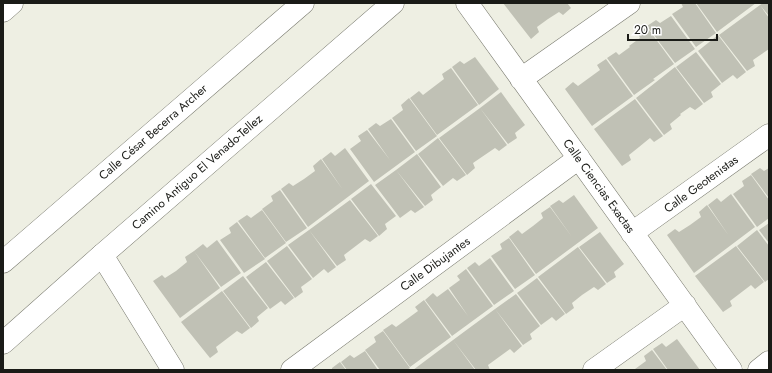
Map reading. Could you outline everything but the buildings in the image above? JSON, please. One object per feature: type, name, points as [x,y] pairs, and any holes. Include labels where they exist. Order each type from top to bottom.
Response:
[{"type":"street","points":[[3,11],[12,3]]},
{"type":"street","name":"Calle César Becerra Archer","points":[[3,262],[303,3]]},
{"type":"street","name":"Camino Antiguo El Venado-Tellez","points":[[3,343],[102,255],[393,3]]},
{"type":"street","name":"Calle Ciencias Exactas","points":[[467,3],[731,370]]},
{"type":"street","points":[[521,79],[629,3]]},
{"type":"street","name":"Calle Geotenistas","points":[[632,232],[769,135]]},
{"type":"street","name":"Calle Dibujantes","points":[[292,370],[579,158]]},
{"type":"street","points":[[102,255],[173,370]]},
{"type":"street","points":[[594,370],[685,305]]},
{"type":"street","points":[[759,370],[769,362]]}]
